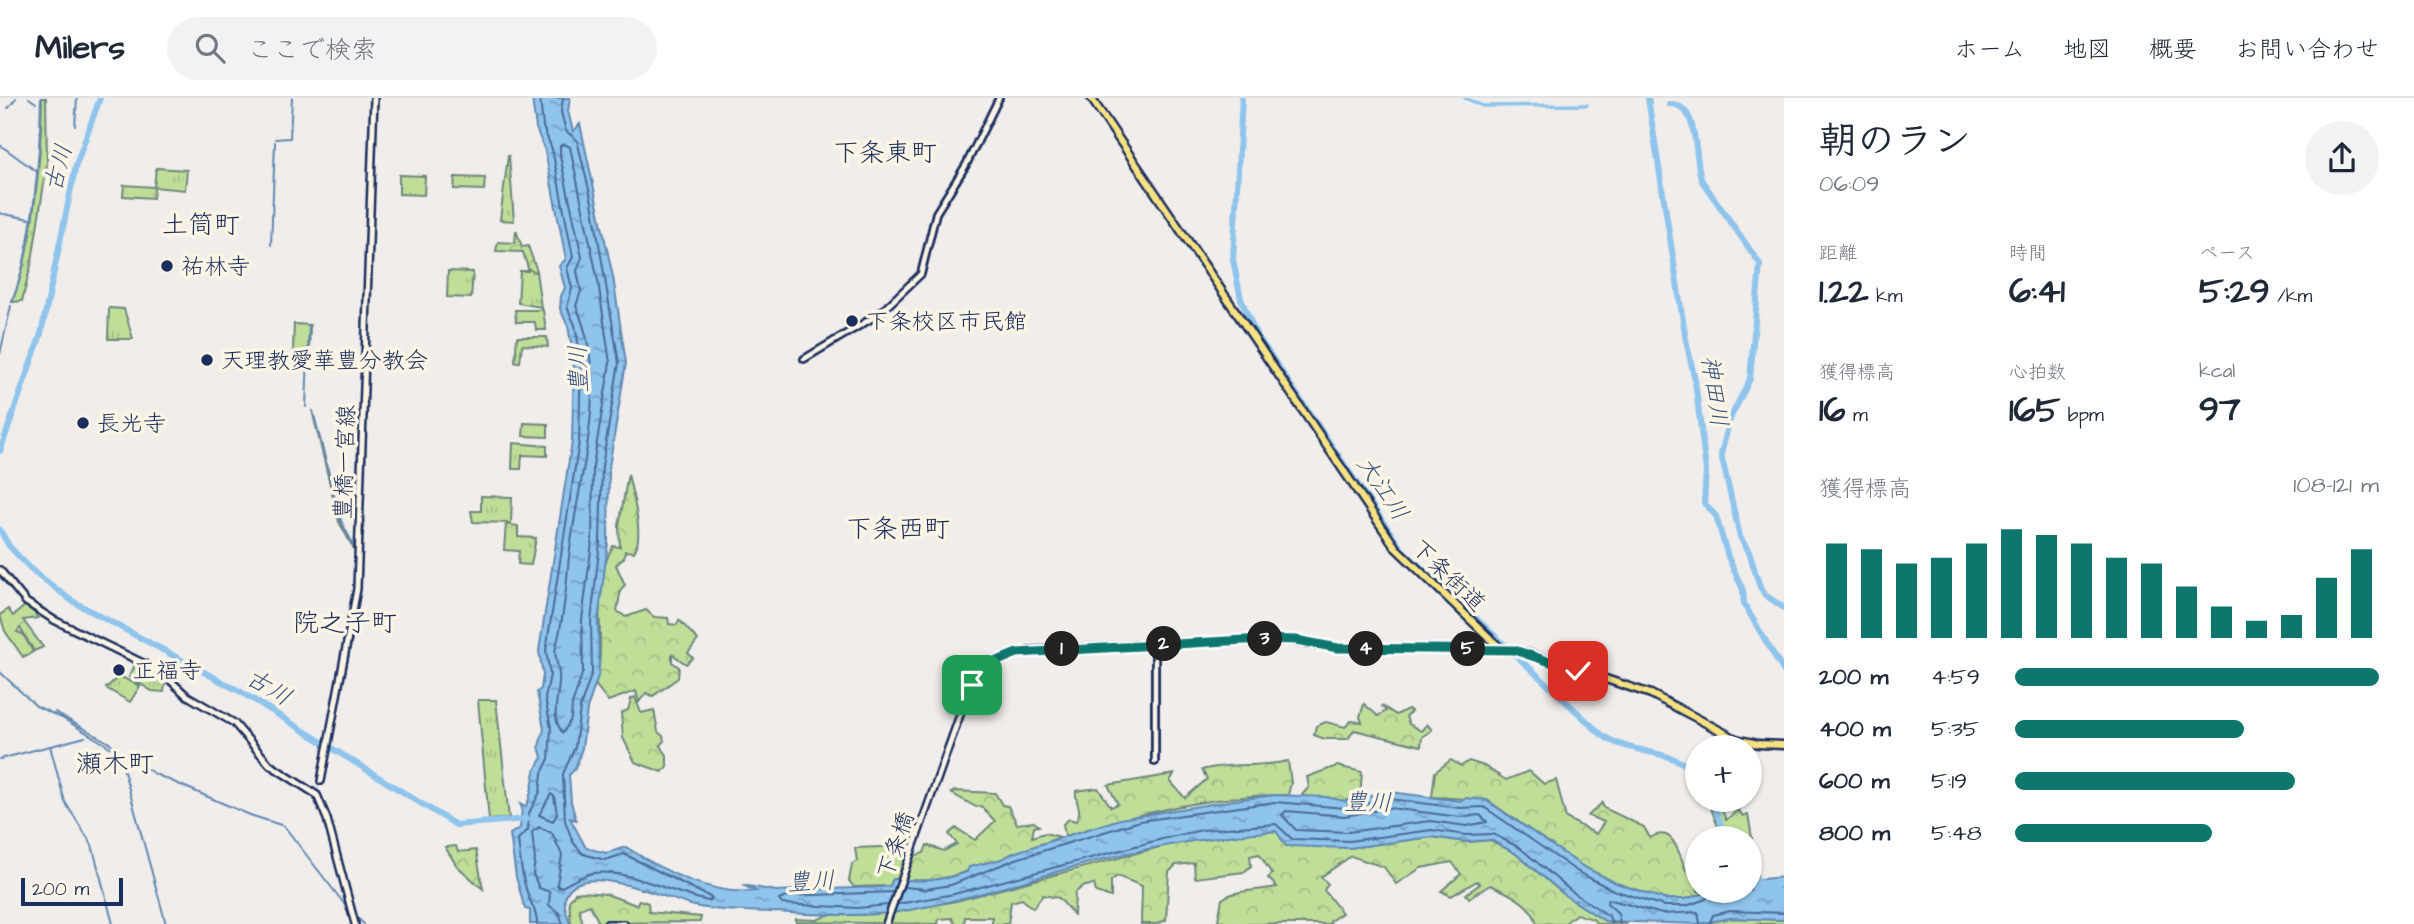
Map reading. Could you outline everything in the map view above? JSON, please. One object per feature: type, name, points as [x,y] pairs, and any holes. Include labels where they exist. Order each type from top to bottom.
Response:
[{"type":"main road","name":"豊橋一宮線","points":[[321,781],[357,580],[374,98]]},
{"type":"main road","name":"下条街道","points":[[1091,98],[1396,548],[1506,650],[1658,697],[1721,732],[1752,743],[1784,745]]},
{"type":"main road","points":[[0,570],[26,602],[54,620],[145,664],[170,680],[186,695],[234,723],[270,765],[317,795],[355,924]]},
{"type":"main road","name":"下条橋","points":[[886,924],[967,695],[979,676],[995,662],[1017,653],[1034,650],[1281,639],[1338,648],[1506,650]]},
{"type":"main road","points":[[607,924],[624,924]]},
{"type":"street","points":[[804,359],[879,314],[921,274],[936,213],[966,165],[999,98]]},
{"type":"street","points":[[1155,644],[1155,762]]},
{"type":"green space","points":[[42,98],[46,98],[47,164],[32,261],[22,301],[12,302],[20,280],[31,229],[38,174]]},
{"type":"green space","points":[[509,156],[514,221],[500,220]]},
{"type":"green space","points":[[156,168],[187,170],[185,190],[154,187]]},
{"type":"green space","points":[[399,175],[425,176],[424,195],[399,194]]},
{"type":"green space","points":[[455,177],[485,178],[484,190],[454,189]]},
{"type":"green space","points":[[124,185],[154,187],[153,198],[123,196]]},
{"type":"green space","points":[[516,230],[522,247],[528,246],[537,271],[533,272],[528,268],[523,252],[496,251],[498,242],[515,243]]},
{"type":"green space","points":[[528,268],[536,271],[541,307],[518,303],[520,271],[528,271]]},
{"type":"green space","points":[[448,271],[473,272],[471,298],[447,297]]},
{"type":"green space","points":[[109,308],[124,309],[133,339],[108,339]]},
{"type":"green space","points":[[515,310],[543,310],[546,330],[536,330],[535,322],[516,322]]},
{"type":"green space","points":[[294,324],[310,325],[309,352],[293,351]]},
{"type":"green space","points":[[517,337],[547,337],[548,347],[522,345],[520,362],[515,362]]},
{"type":"green space","points":[[312,410],[341,521],[356,553],[339,522]]},
{"type":"green space","points":[[524,423],[548,424],[548,437],[523,436]]},
{"type":"green space","points":[[513,443],[547,446],[547,456],[522,455],[521,469],[512,469]]},
{"type":"green space","points":[[628,474],[637,514],[638,536],[634,552],[625,551],[624,558],[616,565],[625,585],[621,589],[617,611],[626,617],[646,610],[654,617],[668,618],[669,624],[677,625],[679,620],[698,640],[688,653],[693,658],[686,664],[672,654],[672,662],[679,667],[678,678],[653,696],[646,693],[639,702],[636,691],[608,701],[595,684],[600,651],[601,581],[613,546],[620,547],[619,526]]},
{"type":"green space","points":[[481,496],[512,497],[511,523],[473,522],[471,511],[481,511]]},
{"type":"green space","points":[[506,524],[518,526],[518,537],[536,538],[531,565],[518,564],[519,551],[504,550]]},
{"type":"green space","points":[[27,604],[38,618],[23,620],[43,647],[34,651],[20,628],[17,632],[23,634],[33,652],[23,657],[5,631],[0,615],[8,609],[13,616]]},
{"type":"green space","points":[[135,665],[165,684],[164,692],[152,691],[129,677]]},
{"type":"green space","points":[[119,676],[140,686],[130,702],[106,688]]},
{"type":"green space","points":[[635,697],[641,713],[654,710],[658,732],[664,741],[660,745],[667,755],[667,768],[662,772],[635,762],[623,738],[621,713],[628,710],[631,699]]},
{"type":"green space","points":[[478,700],[496,700],[509,818],[489,820]]},
{"type":"green space","points":[[1364,704],[1378,716],[1386,711],[1381,705],[1396,715],[1408,709],[1411,711],[1406,717],[1409,724],[1421,731],[1427,724],[1432,730],[1422,737],[1421,746],[1354,730],[1348,739],[1325,739],[1314,735],[1316,726],[1326,722],[1345,727],[1351,721],[1362,722],[1360,717]]},
{"type":"green space","points":[[1451,760],[1461,766],[1469,761],[1484,766],[1506,780],[1529,771],[1544,784],[1556,780],[1566,818],[1596,834],[1604,822],[1588,816],[1602,803],[1604,808],[1644,827],[1650,838],[1658,835],[1670,837],[1685,868],[1685,899],[1664,899],[1616,883],[1582,866],[1487,800],[1432,797],[1435,772]]},
{"type":"green space","points":[[1288,761],[1291,783],[1288,795],[1234,798],[1177,807],[1065,835],[1063,824],[1069,819],[1076,821],[1078,817],[1076,791],[1098,788],[1111,807],[1118,804],[1108,785],[1174,774],[1170,781],[1185,798],[1207,779],[1202,770]]},
{"type":"green space","points":[[1337,766],[1362,772],[1360,797],[1344,801],[1301,796],[1309,787],[1307,777]]},
{"type":"green space","points":[[951,793],[995,793],[1002,805],[1008,806],[1017,824],[1034,822],[1039,826],[1034,827],[1032,837],[1045,833],[1060,837],[1002,859],[970,867],[968,871],[949,877],[893,879],[890,886],[854,887],[849,881],[852,864],[857,861],[855,848],[908,846],[907,852],[917,855],[924,853],[927,845],[944,851],[957,844],[949,834],[956,828],[975,840],[995,821],[981,806],[976,807]]},
{"type":"green space","points":[[1712,812],[1723,812],[1726,820],[1736,812],[1743,816],[1748,814],[1750,826],[1718,826]]},
{"type":"green space","points":[[1276,831],[1349,848],[1432,837],[1466,842],[1491,840],[1515,853],[1566,896],[1605,921],[1627,924],[1597,924],[1593,919],[1576,914],[1566,922],[1568,924],[1537,924],[1525,905],[1490,885],[1469,898],[1466,894],[1480,884],[1477,881],[1451,896],[1441,891],[1461,874],[1452,862],[1421,868],[1396,884],[1384,867],[1351,856],[1321,877],[1328,884],[1324,890],[1342,913],[1330,921],[1331,924],[1230,924],[1218,920],[1222,899],[1241,892],[1277,887],[1268,878],[1272,874],[1259,854],[1250,856],[1251,866],[1244,872],[1195,878],[1194,863],[1176,865],[1169,872],[1166,920],[1157,924],[1141,924],[1142,886],[1117,876],[1111,881],[1111,897],[1096,892],[1094,884],[1082,887],[1075,893],[1074,915],[1059,898],[1043,895],[1033,908],[1022,899],[1011,902],[1008,924],[992,924],[992,917],[965,917],[964,924],[955,924],[952,918],[939,919],[938,924],[796,922],[796,919],[817,920],[832,913],[896,912],[956,901],[1202,837]]},
{"type":"green space","points":[[456,846],[458,852],[476,850],[483,889],[457,866],[445,847]]},
{"type":"green space","points":[[575,893],[606,894],[636,905],[639,900],[648,903],[649,912],[701,917],[700,922],[599,923],[590,905],[579,909],[583,924],[571,924],[569,901]]},
{"type":"green space","points":[[1730,918],[1784,920],[1784,924],[1699,924]]},
{"type":"water","name":"豊川","points":[[532,98],[570,98],[568,111],[573,132],[580,124],[613,277],[626,363],[609,467],[608,543],[598,621],[599,673],[587,709],[582,748],[575,769],[569,775],[571,802],[576,820],[570,818],[586,848],[606,853],[626,847],[672,873],[722,890],[756,891],[742,885],[776,891],[881,887],[890,886],[893,879],[930,880],[957,875],[967,872],[969,867],[1002,859],[1013,853],[1120,819],[1275,795],[1327,797],[1344,801],[1390,792],[1461,801],[1465,798],[1486,800],[1582,866],[1616,883],[1664,899],[1685,899],[1685,903],[1762,903],[1762,879],[1784,877],[1784,920],[1730,918],[1699,924],[1605,921],[1566,896],[1515,853],[1491,840],[1466,842],[1432,837],[1349,848],[1286,846],[1276,831],[1197,840],[1145,850],[962,899],[879,914],[710,909],[623,884],[586,881],[573,886],[565,898],[570,924],[530,924],[530,910],[525,909],[516,877],[510,834],[520,828],[520,804],[526,806],[536,768],[542,758],[539,746],[544,729],[537,692],[541,689],[543,675],[539,651],[572,441],[574,359],[568,326],[560,309],[565,288],[559,266],[566,259],[545,151],[536,128]]},
{"type":"waterway","points":[[8,108],[16,98]]},
{"type":"waterway","points":[[29,98],[36,103]]},
{"type":"waterway","points":[[12,302],[30,229],[37,174],[41,98]]},
{"type":"waterway","points":[[75,126],[77,98]]},
{"type":"waterway","name":"古川","points":[[0,451],[41,334],[76,165],[100,98]]},
{"type":"waterway","points":[[275,139],[290,138],[292,98]]},
{"type":"waterway","name":"大江川","points":[[1242,98],[1233,260],[1241,299],[1256,334],[1402,550],[1602,735],[1614,742],[1685,764]]},
{"type":"waterway","points":[[1465,98],[1483,106],[1587,105]]},
{"type":"waterway","name":"神田川","points":[[1648,98],[1686,340],[1695,381],[1706,471],[1704,503],[1716,516],[1728,557],[1743,590],[1744,604],[1784,672]]},
{"type":"waterway","points":[[1669,104],[1679,106],[1686,113],[1694,134],[1702,181],[1760,264],[1750,379],[1730,419],[1721,454],[1740,537],[1749,552],[1760,587],[1765,595],[1784,608]]},
{"type":"waterway","points":[[271,245],[275,142]]},
{"type":"waterway","points":[[0,145],[36,171]]},
{"type":"waterway","points":[[4,214],[30,219]]},
{"type":"waterway","points":[[0,354],[11,306]]},
{"type":"waterway","points":[[308,351],[309,325]]},
{"type":"waterway","points":[[306,407],[308,354]]},
{"type":"waterway","points":[[313,411],[341,521],[355,548],[361,549],[356,619],[332,738]]},
{"type":"waterway","name":"古川","points":[[0,530],[9,546],[32,570],[72,601],[241,692],[456,825],[527,819]]},
{"type":"waterway","points":[[0,672],[36,706],[62,718],[155,774],[250,815],[284,826],[349,910]]},
{"type":"waterway","points":[[55,712],[113,745]]},
{"type":"waterway","points":[[51,746],[85,737]]},
{"type":"waterway","points":[[0,759],[50,746],[65,802],[92,845],[113,924]]},
{"type":"waterway","points":[[119,753],[166,924]]},
{"type":"waterway","name":"大江川","points":[[1716,812],[1722,826]]},
{"type":"waterway","points":[[356,917],[364,924]]},
{"type":"place","name":"祐林寺","points":[[167,266]]},
{"type":"place","name":"下条校区市民館","points":[[852,321]]},
{"type":"place","name":"天理教愛華豊分教会","points":[[207,360]]},
{"type":"place","name":"長光寺","points":[[83,423]]},
{"type":"place","name":"正福寺","points":[[119,670]]},
{"type":"district","name":"下条東町","points":[[885,152]]},
{"type":"district","name":"土筒町","points":[[201,224]]},
{"type":"district","name":"下条西町","points":[[898,528]]},
{"type":"district","name":"院之子町","points":[[345,622]]},
{"type":"district","name":"瀬木町","points":[[115,763]]},
{"type":"route","points":[[972,685],[995,662],[1017,653],[1034,650],[1263,639],[1296,640],[1338,648],[1514,650],[1578,671]]}]
